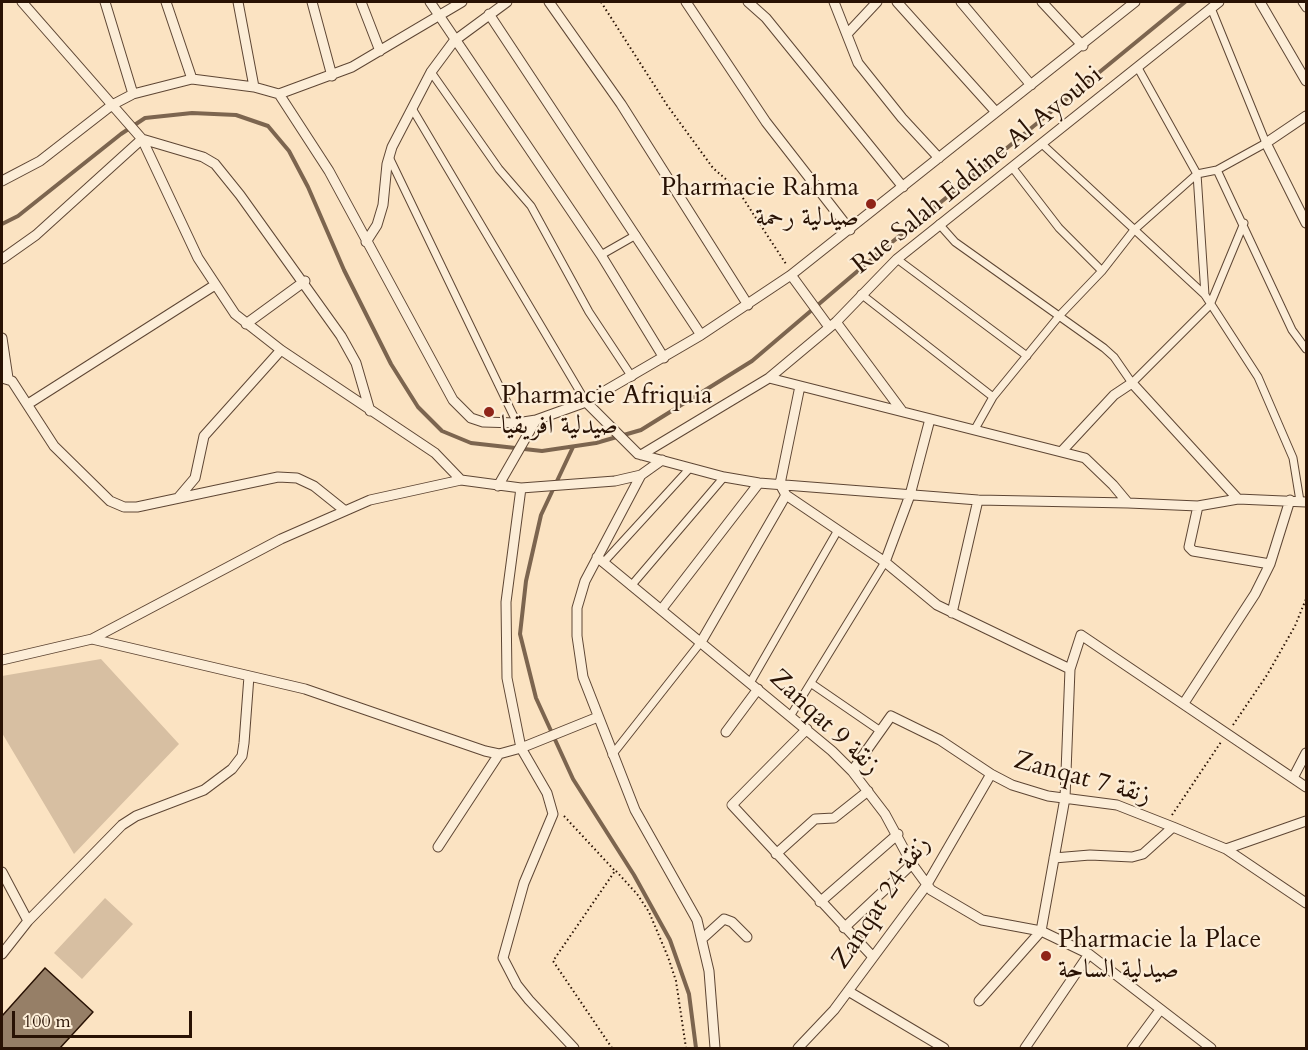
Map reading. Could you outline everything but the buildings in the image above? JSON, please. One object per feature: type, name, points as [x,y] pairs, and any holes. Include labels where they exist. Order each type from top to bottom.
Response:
[{"type":"street","points":[[22,2],[139,135],[198,258],[215,285],[246,324],[370,411],[435,453],[461,480]]},
{"type":"street","points":[[105,2],[133,94]]},
{"type":"street","points":[[166,2],[192,79]]},
{"type":"street","points":[[238,2],[254,87]]},
{"type":"street","points":[[312,2],[332,76]]},
{"type":"street","points":[[361,2],[380,51]]},
{"type":"street","points":[[430,2],[454,41],[601,255],[664,358]]},
{"type":"street","points":[[2,182],[40,161],[112,105],[133,94],[192,79],[254,87],[279,94],[332,76],[439,18],[462,2]]},
{"type":"street","points":[[366,242],[377,225],[383,205],[389,157],[431,72],[454,41],[491,8],[507,2]]},
{"type":"street","points":[[549,2],[621,104],[748,305]]},
{"type":"street","points":[[686,2],[766,122],[850,230]]},
{"type":"street","points":[[748,2],[766,18],[903,187]]},
{"type":"street","points":[[834,2],[858,63],[902,118],[939,158]]},
{"type":"street","points":[[848,33],[877,2]]},
{"type":"street","points":[[897,2],[996,112]]},
{"type":"street","points":[[961,2],[1031,85]]},
{"type":"street","points":[[1042,2],[1083,46]]},
{"type":"street","name":"Rue Salah Eddine Al Ayoubi","points":[[640,455],[769,378],[833,325],[897,259],[1219,2]]},
{"type":"street","points":[[1260,2],[1306,81]]},
{"type":"street","points":[[1302,2],[1306,8]]},
{"type":"street","points":[[279,94],[329,171],[461,411],[483,422],[517,423],[536,420],[586,402],[664,358],[792,275],[996,112],[1083,46],[1132,3]]},
{"type":"street","points":[[491,8],[701,335]]},
{"type":"street","points":[[1210,9],[1266,143],[1306,223]]},
{"type":"street","points":[[1138,68],[1197,174],[1204,295]]},
{"type":"street","points":[[431,72],[499,169],[531,206],[589,312],[632,377]]},
{"type":"street","points":[[413,110],[586,402],[640,455],[724,477],[759,483],[978,501],[1198,506],[1239,500],[1303,501],[1293,458],[1258,377],[1204,295],[1042,144]]},
{"type":"street","points":[[975,429],[993,398],[1060,315],[1102,271],[1134,230],[1197,174],[1217,170],[1266,143],[1306,116]]},
{"type":"street","points":[[2,259],[36,235],[139,135]]},
{"type":"street","points":[[139,135],[203,157],[215,164],[305,281],[350,350],[370,411]]},
{"type":"street","points":[[389,157],[517,423]]},
{"type":"street","points":[[1012,167],[1059,228],[1102,271]]},
{"type":"street","points":[[1217,170],[1292,330],[1306,349]]},
{"type":"street","points":[[939,224],[955,242],[1060,315],[1114,357],[1132,382],[1239,500]]},
{"type":"street","points":[[1062,451],[1114,395],[1132,382],[1210,305],[1244,224]]},
{"type":"street","points":[[601,255],[636,236]]},
{"type":"street","points":[[897,259],[1027,356]]},
{"type":"street","points":[[792,275],[800,290],[819,313],[833,325],[902,411]]},
{"type":"street","points":[[246,324],[305,281]]},
{"type":"street","points":[[28,404],[215,285]]},
{"type":"street","points":[[861,294],[993,398]]},
{"type":"street","points":[[2,338],[5,378],[28,404],[54,446],[110,501],[124,507],[137,507],[278,477],[297,478],[314,486],[344,510]]},
{"type":"street","points":[[178,498],[195,478],[204,436],[281,350]]},
{"type":"street","points":[[769,378],[1085,458],[1128,503]]},
{"type":"street","points":[[800,386],[780,483],[786,495],[885,562],[931,600],[952,613],[1070,669]]},
{"type":"street","points":[[790,715],[812,684],[885,562],[910,495],[930,419]]},
{"type":"street","points":[[498,486],[522,448],[536,420]]},
{"type":"street","points":[[2,660],[92,639],[271,544],[370,500],[461,480],[521,488],[615,481],[640,475],[662,460]]},
{"type":"street","points":[[600,560],[690,468]]},
{"type":"street","points":[[640,475],[577,608],[577,636],[583,677],[635,810],[653,846],[697,920],[712,997],[714,1048]]},
{"type":"street","points":[[631,586],[724,477]]},
{"type":"street","points":[[661,610],[759,483]]},
{"type":"street","points":[[521,488],[506,602],[507,678],[521,748],[552,804],[553,814],[551,824],[524,883],[503,958],[517,985],[574,1048]]},
{"type":"street","points":[[612,755],[701,642],[786,495]]},
{"type":"street","points":[[1184,703],[1256,594],[1270,564],[1290,500]]},
{"type":"street","points":[[952,613],[978,501]]},
{"type":"street","points":[[1198,506],[1189,547],[1193,551],[1270,564]]},
{"type":"street","points":[[750,682],[838,530]]},
{"type":"street","name":"Zanqat 9 زنقة","points":[[600,560],[807,729],[852,771],[898,834],[912,864],[926,886],[982,920],[1041,932],[1089,954],[1211,1048]]},
{"type":"street","points":[[979,1001],[1041,932],[1065,798],[1070,669],[1081,635],[1306,787]]},
{"type":"street","points":[[92,639],[305,689],[485,752],[499,753],[521,748],[598,717]]},
{"type":"street","points":[[2,954],[28,921],[122,825],[136,816],[204,790],[232,769],[242,756],[249,676]]},
{"type":"street","points":[[812,684],[879,730],[852,771]]},
{"type":"street","points":[[726,732],[758,689]]},
{"type":"street","name":"Zanqat 7 زنقة","points":[[879,730],[889,716],[940,740],[991,774],[1032,792],[1117,805],[1226,849],[1306,903]]},
{"type":"street","points":[[807,729],[732,805],[873,957]]},
{"type":"street","points":[[438,847],[499,753]]},
{"type":"street","points":[[1293,778],[1306,753]]},
{"type":"street","name":"Zanqat 24 زنقة","points":[[798,1048],[848,991],[926,886],[991,774]]},
{"type":"street","points":[[776,855],[815,819],[834,818],[868,791]]},
{"type":"street","points":[[1226,849],[1306,822]]},
{"type":"street","points":[[1054,858],[1143,854],[1169,826]]},
{"type":"street","points":[[820,902],[898,834]]},
{"type":"street","points":[[844,928],[912,864]]},
{"type":"street","points":[[2,872],[28,921]]},
{"type":"street","points":[[702,939],[724,920],[732,922],[747,937]]},
{"type":"street","points":[[1025,1048],[1089,954]]},
{"type":"street","points":[[848,991],[944,1048]]},
{"type":"street","points":[[1132,1048],[1161,1010]]},
{"type":"path","points":[[601,2],[667,105],[713,168],[737,189],[792,275]]},
{"type":"path","points":[[1169,826],[1267,675],[1295,626],[1306,598]]},
{"type":"path","points":[[552,804],[637,894],[649,912],[676,981],[686,1048]]},
{"type":"path","points":[[612,1048],[553,961],[615,871]]},
{"type":"shaded area","points":[[101,659],[179,744],[74,854],[2,733],[2,676]]},
{"type":"shaded area","points":[[105,898],[133,924],[82,979],[54,953]]},
{"type":"waterway","points":[[2,224],[18,216],[121,134],[145,118],[192,113],[236,115],[268,126],[289,151],[308,187],[344,270],[391,364],[418,407],[442,431],[471,443],[542,451],[596,443],[641,430],[752,361],[880,252],[1185,2]]},
{"type":"waterway","points":[[573,447],[541,515],[526,581],[520,634],[536,698],[573,779],[634,875],[670,940],[689,994],[696,1048]]},
{"type":"place","name":"Pharmacie Rahma صيدلية رحمة","points":[[871,204]]},
{"type":"place","name":"Pharmacie Afriquia صيدلية افريقيا","points":[[489,412]]},
{"type":"place","name":"Pharmacie la Place صيدلية الساحة","points":[[1046,956]]}]
